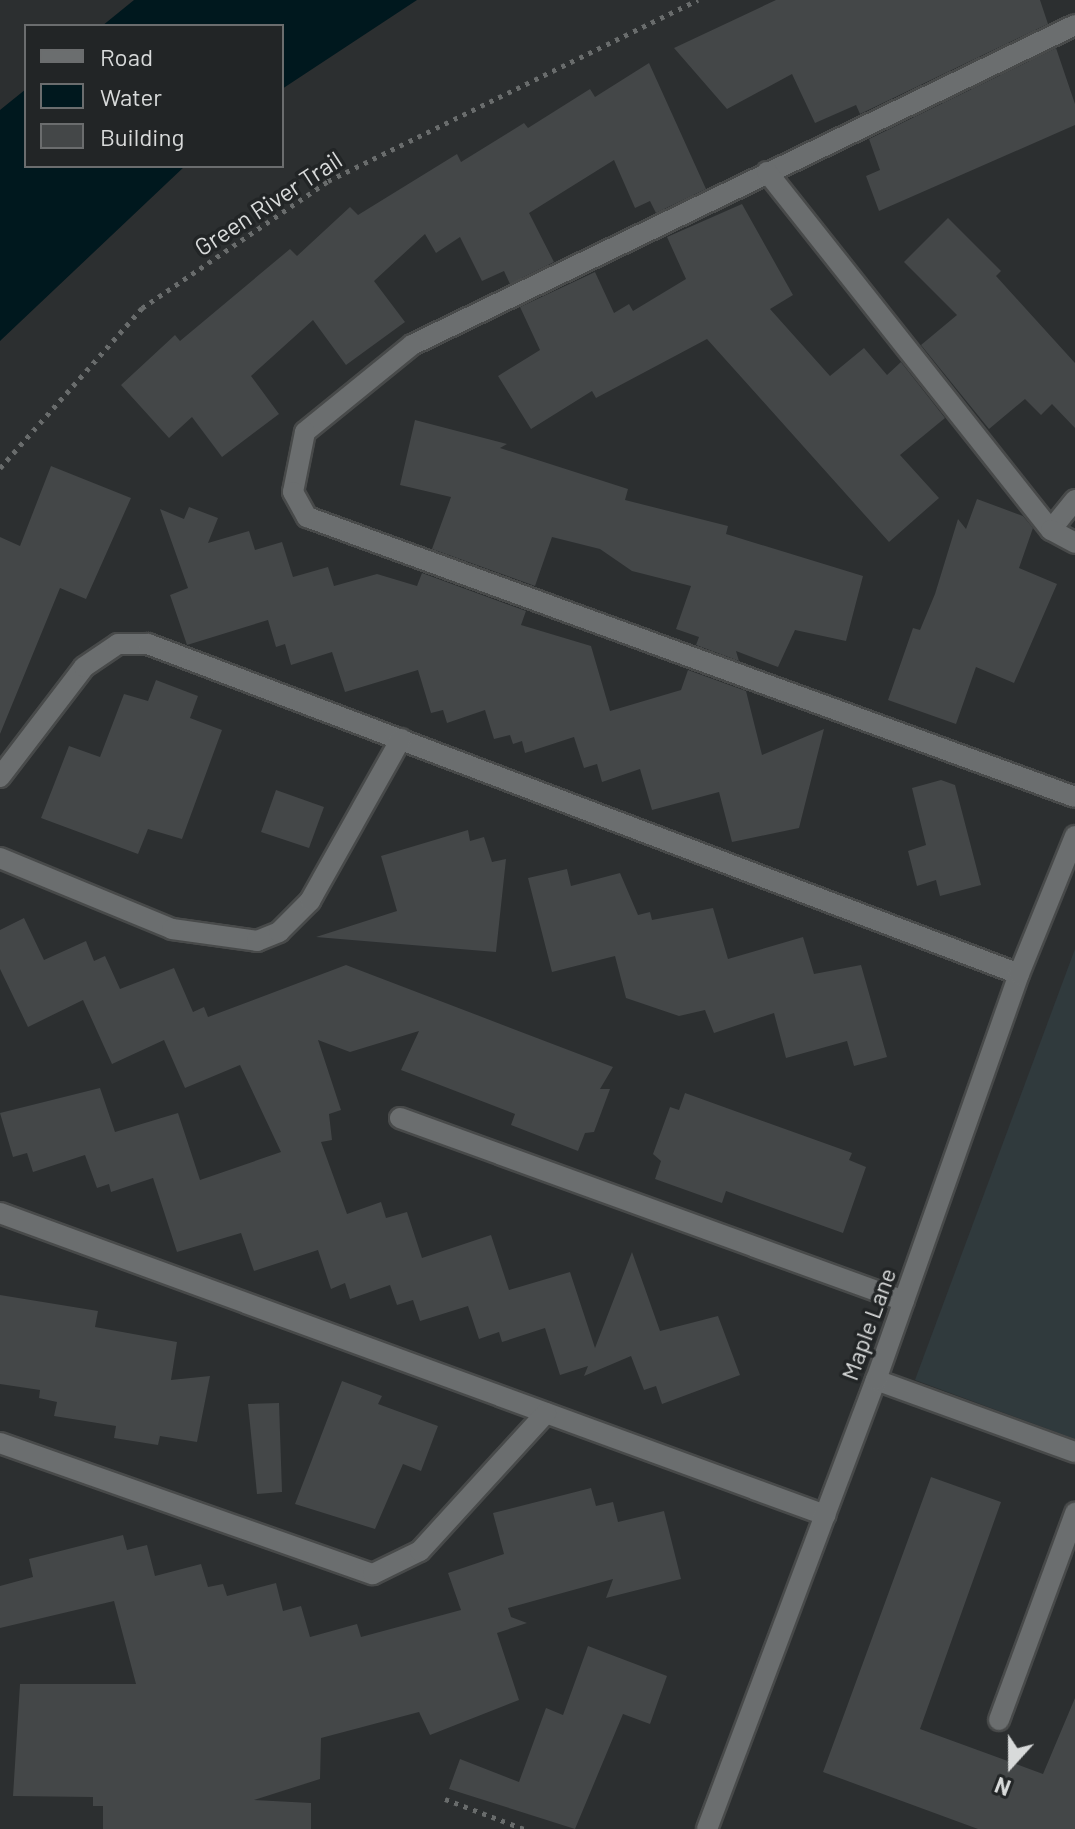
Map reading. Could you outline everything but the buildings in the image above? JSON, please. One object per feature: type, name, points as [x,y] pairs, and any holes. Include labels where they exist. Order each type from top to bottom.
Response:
[{"type":"street","points":[[1075,25],[412,345],[305,432],[293,492],[307,517],[1075,797]]},
{"type":"street","points":[[767,172],[1051,530],[1075,543]]},
{"type":"street","points":[[1051,530],[1075,500]]},
{"type":"street","points":[[0,777],[61,691],[118,644],[148,644],[1019,974]]},
{"type":"street","points":[[0,858],[172,929],[257,941],[279,932],[310,901],[401,739]]},
{"type":"street","name":"Maple Lane","points":[[707,1829],[876,1380],[1019,974],[1075,836]]},
{"type":"street","points":[[400,1118],[904,1301]]},
{"type":"street","points":[[0,1213],[825,1515]]},
{"type":"street","points":[[876,1380],[1075,1452]]},
{"type":"street","points":[[0,1443],[373,1574],[420,1551],[546,1413]]},
{"type":"street","points":[[999,1720],[1075,1513]]},
{"type":"path","name":"Green River Trail","points":[[0,468],[142,308],[328,181],[698,0]]},
{"type":"path","points":[[445,1799],[524,1829]]},
{"type":"shaded area","points":[[1075,949],[1075,1439],[915,1380]]},
{"type":"water","points":[[134,0],[417,0],[284,88],[284,24],[104,24]]},
{"type":"water","points":[[24,91],[24,168],[183,168],[0,341],[0,110]]}]
